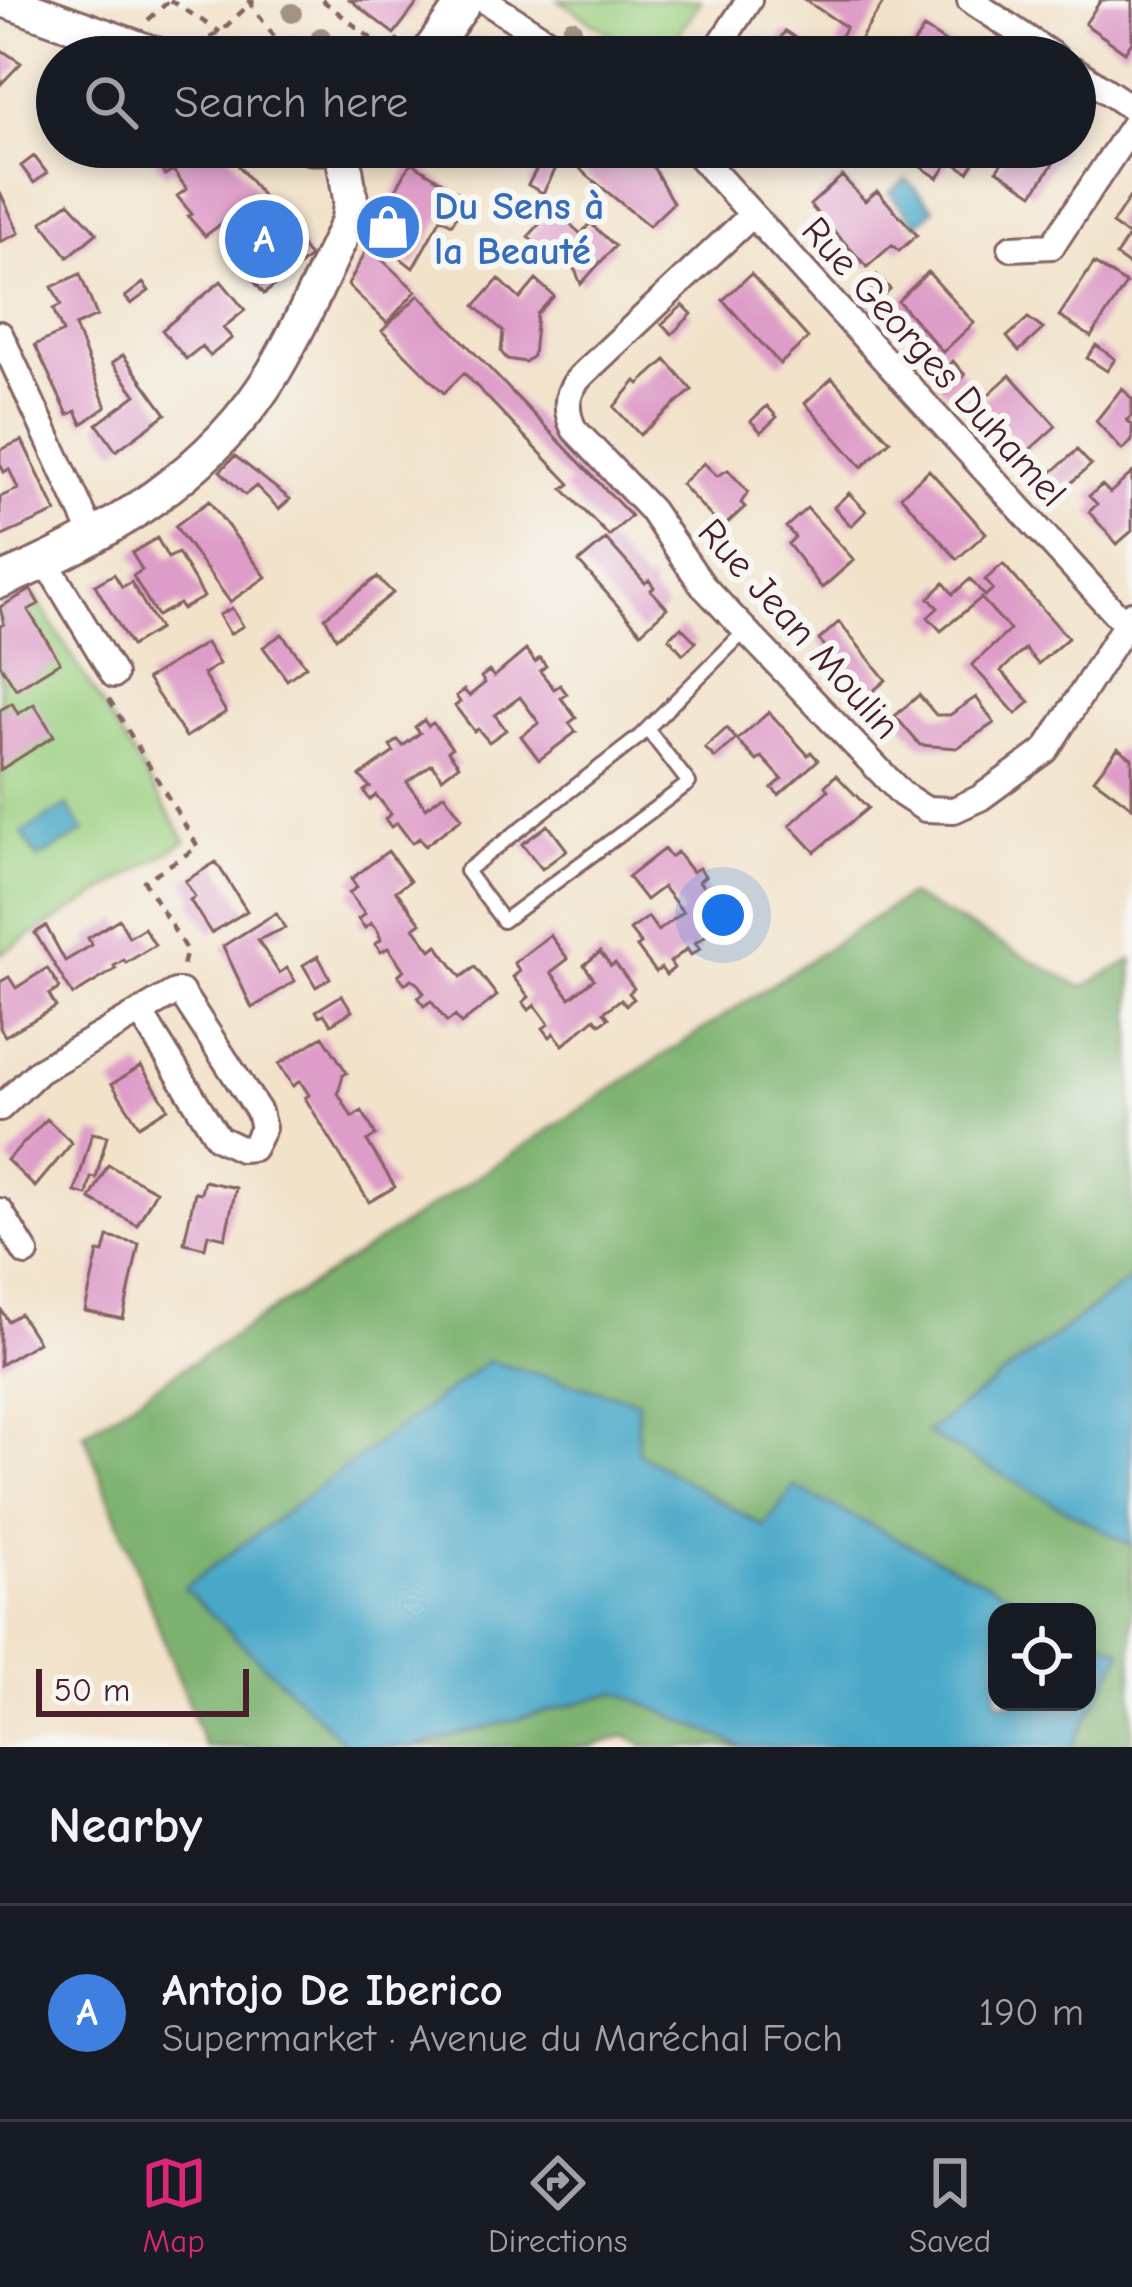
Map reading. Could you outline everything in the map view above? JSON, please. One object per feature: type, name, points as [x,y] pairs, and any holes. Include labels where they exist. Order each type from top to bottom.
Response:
[{"type":"main road","points":[[4,0],[104,36]]},
{"type":"main road","points":[[441,36],[466,0]]},
{"type":"main road","points":[[0,581],[94,538],[204,456],[238,422],[274,372],[348,222],[351,202],[340,168]]},
{"type":"street","points":[[484,0],[540,36]]},
{"type":"street","points":[[726,36],[749,0]]},
{"type":"street","points":[[970,0],[1024,36]]},
{"type":"street","points":[[1096,84],[1132,108]]},
{"type":"street","points":[[1011,248],[1052,246],[1132,127]]},
{"type":"street","name":"Rue Georges Duhamel","points":[[710,168],[1129,619]]},
{"type":"street","name":"Rue Jean Moulin","points":[[752,215],[576,381],[568,405],[574,429],[651,510],[703,586],[910,802],[943,811],[980,798],[1046,750],[1129,619]]},
{"type":"street","points":[[0,334],[94,538]]},
{"type":"street","points":[[46,562],[115,675]]},
{"type":"street","points":[[0,1108],[39,1071],[140,1012],[175,992],[182,992],[260,1112],[263,1128],[253,1148],[241,1149],[218,1138],[140,1012]]},
{"type":"street","points":[[0,1210],[26,1253]]},
{"type":"lane","points":[[647,729],[689,783],[503,921],[466,871],[647,729],[746,631]]},
{"type":"path","points":[[170,0],[220,32]]},
{"type":"path","points":[[322,0],[368,36]]},
{"type":"path","points":[[212,36],[251,1],[275,36]]},
{"type":"path","points":[[115,675],[101,687],[198,847],[144,881],[187,952],[175,992]]},
{"type":"green space","points":[[559,0],[701,0],[677,36],[613,36]]},
{"type":"green space","points":[[31,590],[186,841],[0,954],[0,607]]},
{"type":"green space","points":[[909,895],[1082,987],[1132,960],[1132,1278],[927,1432],[1132,1546],[1132,1747],[1072,1747],[1091,1711],[1096,1711],[1096,1701],[1122,1652],[1096,1638],[1096,1603],[1026,1603],[794,1488],[765,1527],[638,1453],[185,1588],[349,1747],[205,1747],[84,1433]]},
{"type":"green space","points":[[618,1692],[743,1747],[644,1747],[627,1736],[589,1747],[414,1747]]},
{"type":"water","points":[[906,179],[934,209],[917,225],[889,193]]},
{"type":"water","points":[[67,805],[84,832],[38,859],[22,833]]},
{"type":"water","points":[[1132,1278],[1132,1546],[926,1433]]},
{"type":"water","points":[[488,1361],[638,1401],[638,1453],[764,1527],[794,1487],[1026,1603],[988,1603],[988,1711],[1091,1711],[1072,1747],[743,1747],[618,1692],[414,1747],[349,1747],[184,1588]]},
{"type":"water","points":[[1096,1638],[1123,1651],[1096,1702]]},
{"type":"building","points":[[350,0],[420,0],[394,34]]},
{"type":"building","points":[[805,0],[885,0],[862,36],[841,36],[846,27]]},
{"type":"building","points":[[1101,0],[1132,0],[1132,41],[1125,52],[1085,24]]},
{"type":"building","points":[[0,49],[21,63],[0,85]]},
{"type":"building","points":[[34,156],[36,168],[47,173],[34,183],[21,166]]},
{"type":"building","points":[[160,168],[240,168],[310,257],[264,294],[233,253],[245,243],[226,220],[205,236],[177,196],[187,189],[173,170],[165,175]]},
{"type":"building","points":[[408,168],[420,168],[467,198],[452,224],[441,218],[413,268],[371,235]]},
{"type":"building","points":[[537,168],[555,170],[543,193],[528,185]]},
{"type":"building","points":[[580,168],[654,168],[673,203],[649,226]]},
{"type":"building","points":[[923,168],[945,168],[938,178]]},
{"type":"building","points":[[998,168],[1050,168],[1033,194]]},
{"type":"building","points":[[842,176],[865,201],[877,191],[917,235],[899,251],[892,245],[867,267],[810,205]]},
{"type":"building","points":[[0,192],[19,233],[0,242]]},
{"type":"building","points":[[1132,200],[1129,236],[1112,224]]},
{"type":"building","points":[[69,202],[97,233],[68,257],[42,222]]},
{"type":"building","points":[[553,209],[581,234],[590,223],[615,246],[581,284],[575,270],[562,259],[558,264],[528,237]]},
{"type":"building","points":[[1128,237],[1132,240],[1130,266],[1116,256]]},
{"type":"building","points":[[368,247],[416,291],[387,323],[348,285]]},
{"type":"building","points":[[1094,263],[1126,284],[1091,337],[1059,316]]},
{"type":"building","points":[[928,272],[974,323],[943,352],[898,301]]},
{"type":"building","points":[[80,274],[97,316],[75,326],[106,407],[82,424],[76,411],[68,415],[35,345],[63,332],[53,309],[61,305],[52,287]]},
{"type":"building","points":[[751,274],[808,338],[780,364],[723,300]]},
{"type":"building","points":[[877,275],[890,289],[871,307],[858,292]]},
{"type":"building","points":[[499,279],[520,299],[536,280],[554,296],[537,314],[533,356],[525,362],[507,359],[501,352],[503,331],[475,306]]},
{"type":"building","points":[[221,281],[245,310],[223,328],[232,338],[210,356],[202,346],[186,359],[162,330]]},
{"type":"building","points":[[143,283],[149,291],[131,304],[125,297]]},
{"type":"building","points":[[419,295],[631,516],[609,536],[563,489],[570,484],[464,373],[444,393],[382,331]]},
{"type":"building","points":[[683,305],[692,314],[672,334],[662,324]]},
{"type":"building","points":[[1028,318],[1043,329],[1019,351],[1007,337]]},
{"type":"building","points":[[1096,345],[1115,359],[1107,371],[1087,358]]},
{"type":"building","points":[[123,355],[166,414],[116,451],[97,424],[136,395],[112,363]]},
{"type":"building","points":[[666,360],[692,390],[640,435],[614,407],[636,381],[639,384]]},
{"type":"building","points":[[953,361],[965,375],[946,393],[934,378]]},
{"type":"building","points":[[1010,375],[1056,426],[1025,454],[979,403]]},
{"type":"building","points":[[832,378],[890,441],[862,467],[805,403]]},
{"type":"building","points":[[1122,388],[1132,399],[1132,416],[1127,420],[1132,425],[1132,441],[1122,450],[1096,421]]},
{"type":"building","points":[[767,406],[777,417],[761,432],[751,421]]},
{"type":"building","points":[[22,440],[56,512],[0,537],[0,497],[18,489],[9,469],[4,472],[0,450]]},
{"type":"building","points":[[1077,450],[1091,465],[1063,490],[1049,475]]},
{"type":"building","points":[[235,456],[290,499],[279,509],[256,486],[245,495],[220,471]]},
{"type":"building","points":[[704,463],[717,476],[728,470],[748,492],[741,503],[745,507],[722,528],[681,484]]},
{"type":"building","points":[[929,470],[986,533],[957,559],[901,496]]},
{"type":"building","points":[[1132,473],[1132,531],[1117,544],[1089,512],[1097,504],[1089,496],[1102,485],[1110,493]]},
{"type":"building","points":[[849,493],[866,511],[851,526],[834,507]]},
{"type":"building","points":[[209,501],[266,577],[230,602],[175,526]]},
{"type":"building","points":[[807,508],[854,560],[822,588],[788,544],[795,537],[786,527]]},
{"type":"building","points":[[157,538],[168,558],[178,553],[204,597],[157,616],[133,576],[142,570],[132,553]]},
{"type":"building","points":[[606,539],[645,583],[649,580],[651,590],[667,608],[641,632],[579,562]]},
{"type":"building","points":[[1003,564],[1068,638],[1038,664],[1025,649],[1001,671],[1030,702],[1016,714],[972,665],[1010,630],[981,598],[941,631],[928,617],[938,608],[929,598],[944,583],[953,594],[970,579],[985,596],[993,589],[985,580]]},
{"type":"building","points":[[114,574],[122,587],[131,582],[159,629],[131,646],[95,585]]},
{"type":"building","points":[[377,577],[393,593],[336,638],[325,617]]},
{"type":"building","points":[[31,590],[39,604],[28,610],[60,662],[16,689],[0,664],[0,626],[4,624],[0,607]]},
{"type":"building","points":[[232,608],[243,626],[230,634],[219,615]]},
{"type":"building","points":[[839,622],[886,680],[865,698],[819,640]]},
{"type":"building","points":[[681,627],[696,642],[683,654],[669,638]]},
{"type":"building","points":[[282,634],[306,666],[287,680],[263,647]]},
{"type":"building","points":[[206,643],[219,664],[203,674],[226,712],[186,737],[147,679]]},
{"type":"building","points":[[526,650],[535,662],[540,658],[546,666],[540,671],[554,689],[560,685],[567,694],[561,698],[576,718],[569,723],[576,732],[539,760],[521,736],[539,723],[520,697],[495,715],[506,730],[489,742],[455,706],[460,702],[456,696],[464,690],[469,696],[485,683],[481,677],[489,671],[494,677]]},
{"type":"building","points":[[919,695],[936,715],[950,715],[976,697],[994,723],[957,748],[920,745],[895,716]]},
{"type":"building","points":[[12,703],[18,714],[34,704],[54,736],[0,770],[0,710]]},
{"type":"building","points":[[769,712],[818,760],[779,795],[772,788],[782,779],[737,740]]},
{"type":"building","points":[[424,720],[428,726],[433,723],[459,765],[442,778],[432,764],[407,782],[426,808],[444,794],[462,818],[425,846],[419,838],[412,843],[397,823],[391,827],[385,819],[391,814],[376,795],[370,800],[364,791],[370,787],[360,776],[394,752],[390,746],[398,740],[403,746],[420,733],[415,727]]},
{"type":"building","points":[[727,728],[736,739],[715,758],[705,748]]},
{"type":"building","points":[[1118,748],[1132,758],[1132,807],[1094,779]]},
{"type":"building","points":[[836,775],[868,808],[815,852],[790,825],[828,790],[825,786]]},
{"type":"building","points":[[548,825],[567,850],[542,869],[522,844]]},
{"type":"building","points":[[664,849],[670,857],[677,852],[692,872],[699,868],[705,876],[699,881],[713,900],[719,895],[726,903],[719,908],[730,919],[695,943],[700,949],[691,955],[687,949],[670,962],[674,968],[666,975],[661,968],[656,972],[630,930],[648,917],[658,931],[683,912],[663,887],[646,900],[628,877]]},
{"type":"building","points":[[388,851],[410,881],[396,891],[421,923],[414,928],[431,950],[437,945],[461,977],[475,967],[497,996],[461,1024],[455,1016],[447,1022],[431,1001],[424,1006],[418,998],[424,993],[418,984],[411,979],[405,984],[398,975],[404,970],[388,948],[381,952],[375,944],[381,940],[378,931],[371,923],[365,928],[358,919],[365,914],[349,893],[357,887],[351,879]]},
{"type":"building","points":[[216,862],[247,911],[211,933],[190,900],[195,897],[185,881]]},
{"type":"building","points":[[276,913],[285,928],[258,940],[279,973],[287,968],[295,981],[252,1008],[223,946]]},
{"type":"building","points":[[119,919],[129,937],[144,928],[155,945],[73,995],[35,933],[46,926],[65,961],[92,945],[88,938]]},
{"type":"building","points":[[550,935],[568,959],[551,972],[570,998],[594,979],[584,965],[600,952],[634,988],[629,993],[634,999],[626,1005],[621,999],[604,1012],[609,1018],[600,1024],[595,1018],[563,1045],[543,1028],[549,1024],[535,1005],[529,1010],[523,1002],[529,997],[513,977],[520,971],[514,963]]},
{"type":"building","points":[[318,956],[330,978],[316,987],[303,965]]},
{"type":"building","points":[[47,968],[60,988],[49,995],[56,1007],[5,1036],[0,1028],[0,982],[9,977],[16,988]]},
{"type":"building","points":[[342,995],[352,1011],[331,1024],[324,1014],[319,1016],[316,1011]]},
{"type":"building","points":[[323,1036],[347,1073],[338,1093],[352,1117],[362,1111],[376,1135],[367,1141],[395,1187],[369,1202],[305,1098],[309,1095],[300,1081],[293,1086],[279,1064]]},
{"type":"building","points":[[141,1066],[168,1108],[139,1126],[112,1084]]},
{"type":"building","points":[[47,1119],[72,1143],[35,1187],[7,1160]]},
{"type":"building","points":[[92,1133],[107,1136],[87,1195],[75,1192]]},
{"type":"building","points":[[108,1165],[156,1191],[137,1225],[90,1199]]},
{"type":"building","points":[[204,1181],[236,1188],[225,1238],[208,1234],[205,1248],[184,1243],[195,1192],[201,1193]]},
{"type":"building","points":[[108,1237],[139,1244],[123,1319],[85,1311],[98,1252],[104,1253]]},
{"type":"building","points":[[0,1308],[8,1321],[20,1314],[38,1342],[0,1365]]},
{"type":"place","name":"Du Sens à la Beauté","points":[[388,227]]},
{"type":"place","name":"Antojo De Iberico","points":[[264,239]]}]
